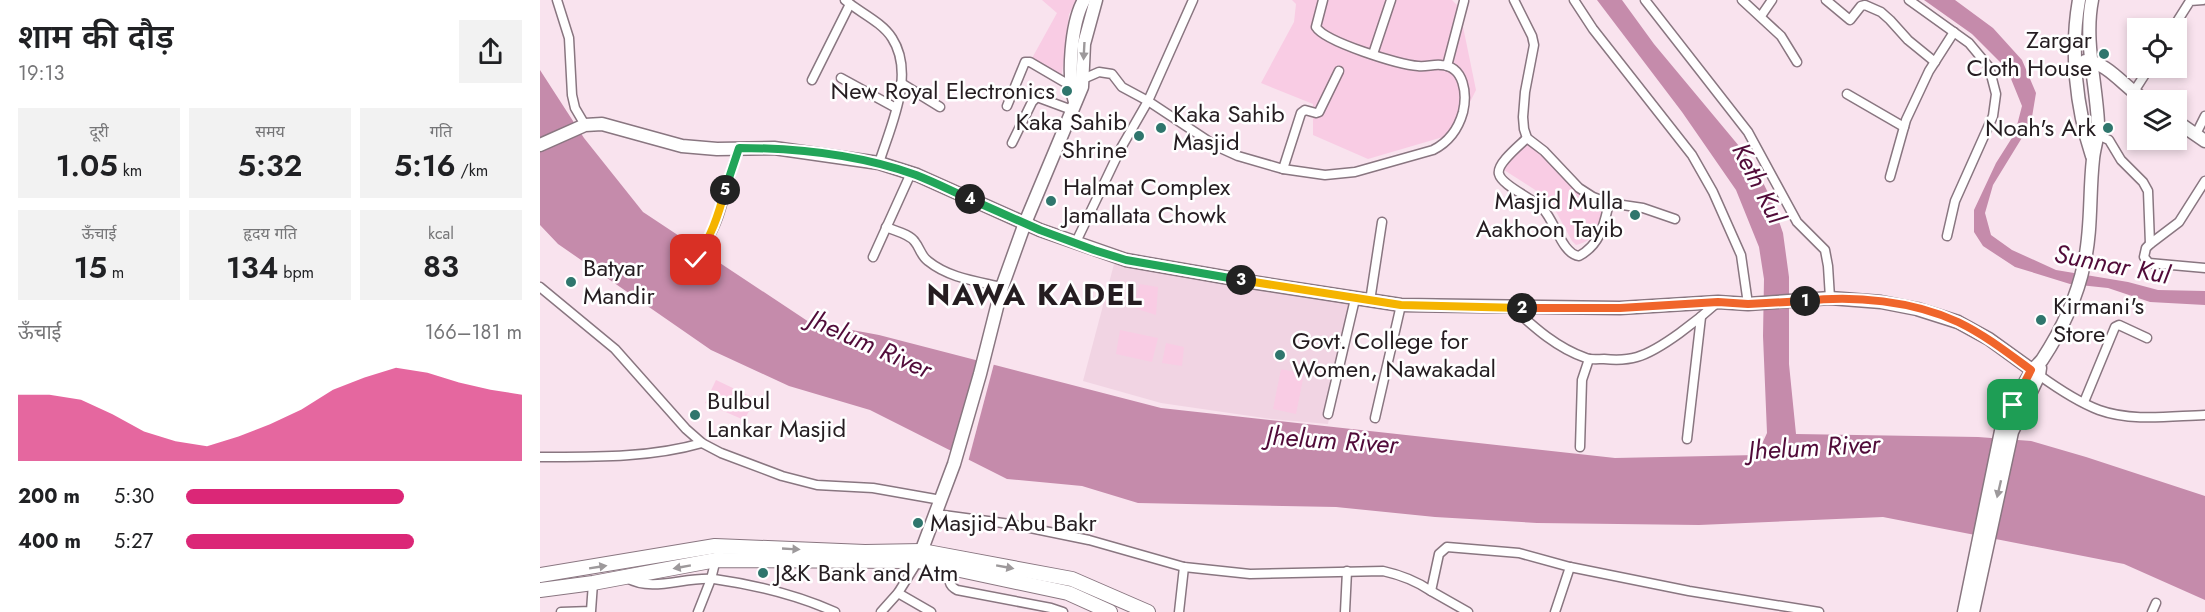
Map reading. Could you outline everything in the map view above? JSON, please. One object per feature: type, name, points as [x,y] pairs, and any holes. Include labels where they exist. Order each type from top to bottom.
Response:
[{"type":"main road","points":[[540,575],[715,546],[865,552],[920,556],[1072,579],[1148,612]]},
{"type":"main road","points":[[540,590],[593,583],[716,560],[920,556],[950,568],[1068,594],[1110,612]]},
{"type":"street","points":[[557,0],[569,38],[572,95],[575,108],[585,125]]},
{"type":"street","points":[[1073,106],[1071,86],[1074,39],[1084,0]]},
{"type":"street","points":[[881,612],[898,593],[920,556],[954,464],[1002,287],[1025,224],[1082,87],[1084,44],[1096,0]]},
{"type":"street","points":[[1076,242],[1121,148],[1148,100],[1193,0]]},
{"type":"street","points":[[1083,79],[1098,72],[1112,74],[1122,87],[1148,100],[1216,146],[1238,156],[1283,169],[1325,175],[1355,171],[1433,150],[1443,145],[1452,136],[1461,119],[1465,104],[1465,89],[1460,76],[1447,66],[1419,66],[1373,54],[1331,39],[1318,30],[1317,22],[1323,0]]},
{"type":"street","points":[[1373,54],[1391,0]]},
{"type":"street","points":[[1514,0],[1534,45],[1523,117],[1527,138],[1544,151],[1579,188],[1593,197],[1609,203],[1642,208],[1675,219]]},
{"type":"street","points":[[1574,0],[1593,29],[1692,155],[1713,192],[1741,255],[1753,304]]},
{"type":"street","points":[[1645,0],[1748,132],[1797,222],[1825,250],[1830,298]]},
{"type":"street","points":[[1742,0],[1781,36],[1797,62]]},
{"type":"street","points":[[1761,16],[1772,0]]},
{"type":"street","points":[[1826,0],[1850,20],[1865,4],[1881,12],[1935,62]]},
{"type":"street","points":[[1909,0],[1969,43],[1989,68],[1996,94],[1994,116],[1955,201],[1947,236]]},
{"type":"street","points":[[2079,0],[2074,25],[2076,80],[2085,135],[2093,157]]},
{"type":"street","points":[[1973,612],[1979,563],[2007,431],[2037,369],[2061,327],[2077,292],[2085,262],[2090,226],[2093,157],[2098,135],[2091,61],[2089,15],[2092,0]]},
{"type":"street","points":[[2180,18],[2190,2],[2203,0]]},
{"type":"street","points":[[1447,66],[1464,1]]},
{"type":"street","points":[[812,80],[847,2],[892,36],[899,51],[901,83],[896,108],[879,163]]},
{"type":"street","points":[[1890,177],[1904,127],[1935,62],[1954,32]]},
{"type":"street","points":[[2075,62],[2091,61],[2101,65],[2130,90]]},
{"type":"street","points":[[1007,106],[1025,62],[1030,62],[1071,86]]},
{"type":"street","points":[[1283,169],[1301,112],[1305,110],[1319,112],[1339,70]]},
{"type":"street","points":[[841,78],[896,108]]},
{"type":"street","points":[[2076,80],[2123,84]]},
{"type":"street","points":[[901,83],[940,107]]},
{"type":"street","points":[[1847,94],[1904,127]]},
{"type":"street","points":[[1012,143],[1032,102],[1037,97],[1073,106]]},
{"type":"street","points":[[2187,128],[2200,137],[2205,116]]},
{"type":"street","points":[[540,145],[585,125],[602,124],[682,146],[774,148],[879,163],[911,173],[1025,224],[1126,260],[1401,305],[1620,308],[1718,302],[1753,304],[1800,302],[1830,298],[1881,302],[1917,309],[1958,322],[1989,339],[2099,410],[2118,415],[2205,415]]},
{"type":"street","points":[[2098,135],[2109,140],[2121,160],[2143,182],[2148,191],[2150,244]]},
{"type":"street","points":[[1527,138],[1502,163],[1499,175],[1503,181],[1546,211],[1569,252],[1579,256],[1593,247],[1603,228],[1609,203]]},
{"type":"street","points":[[696,260],[718,218],[728,177],[739,148]]},
{"type":"street","points":[[873,257],[911,173]]},
{"type":"street","points":[[2205,181],[2179,222],[2150,244],[2144,254],[2146,262],[2205,268]]},
{"type":"street","points":[[1370,301],[1382,222]]},
{"type":"street","points":[[886,227],[912,238],[925,259],[943,271],[959,278],[1002,287]]},
{"type":"street","points":[[540,287],[615,350],[702,444],[782,476],[817,485],[873,488],[941,500]]},
{"type":"street","points":[[1328,414],[1355,299]]},
{"type":"street","points":[[1513,308],[1541,333],[1567,350],[1589,359],[1637,357],[1656,348],[1701,317],[1718,302]]},
{"type":"street","points":[[1375,418],[1401,305]]},
{"type":"street","points":[[1687,439],[1701,317]]},
{"type":"street","points":[[2084,402],[2115,327],[2119,325],[2147,338]]},
{"type":"street","points":[[1580,447],[1581,387],[1584,369],[1589,359]]},
{"type":"street","points":[[540,457],[595,457],[662,452],[702,444]]},
{"type":"street","points":[[936,514],[1010,524],[1089,540],[1184,567],[1250,574],[1383,571],[1418,582],[1468,612]]},
{"type":"street","points":[[698,612],[716,560],[715,546]]},
{"type":"street","points":[[1431,591],[1439,554],[1447,547],[1519,553],[1570,567],[1689,591],[1819,612]]},
{"type":"street","points":[[1964,612],[1979,563]]},
{"type":"street","points":[[1179,612],[1184,567]]},
{"type":"street","points":[[1555,612],[1570,567]]},
{"type":"street","points":[[950,568],[948,580],[953,588],[1064,612]]},
{"type":"street","points":[[1345,612],[1347,571]]},
{"type":"street","points":[[625,577],[635,583],[648,585],[711,579],[778,592],[808,600],[835,612]]},
{"type":"street","points":[[561,612],[591,611],[593,583]]},
{"type":"street","points":[[898,593],[931,612]]},
{"type":"street","points":[[1013,612],[1016,601]]},
{"type":"street","points":[[2152,612],[2156,603]]},
{"type":"shaded area","points":[[1042,0],[1077,0],[1069,14],[1061,82],[1031,60],[1057,13]]},
{"type":"shaded area","points":[[1292,0],[1452,0],[1459,7],[1476,90],[1466,110],[1443,137],[1368,159],[1313,135],[1313,104],[1261,83],[1294,22],[1296,4]]},
{"type":"shaded area","points":[[1528,141],[1573,184],[1607,205],[1597,230],[1583,243],[1576,245],[1572,241],[1553,206],[1543,195],[1504,170],[1505,165]]},
{"type":"shaded area","points":[[1114,264],[1164,269],[1352,300],[1328,424],[1271,419],[1161,403],[1083,381]]},
{"type":"shaded area","points":[[1139,284],[1158,287],[1156,315],[1134,308]]},
{"type":"shaded area","points":[[1120,330],[1158,338],[1152,362],[1116,354]]},
{"type":"shaded area","points":[[1166,343],[1184,347],[1182,366],[1162,363]]},
{"type":"shaded area","points":[[1281,369],[1304,374],[1296,414],[1273,409]]},
{"type":"shaded area","points":[[716,380],[756,399],[744,420],[705,403]]},
{"type":"water","points":[[1597,0],[1622,0],[1654,44],[1754,164],[1772,201],[1783,233],[1789,277],[1789,364],[1796,434],[1978,437],[2031,441],[2205,496],[2205,600],[2124,564],[1883,517],[1699,525],[1537,523],[1435,517],[1336,507],[1138,503],[1082,486],[1007,479],[870,410],[789,386],[711,350],[558,244],[540,225],[540,70],[584,138],[643,212],[809,322],[879,335],[1161,408],[1615,458],[1757,455],[1767,433],[1763,336],[1764,279],[1759,247],[1736,190],[1682,112]]},
{"type":"water","points":[[1924,0],[1955,0],[1993,28],[2022,60],[2036,93],[2031,123],[1993,185],[1985,213],[1991,235],[2012,250],[2056,270],[2128,282],[2158,290],[2205,291],[2205,305],[2150,302],[2108,288],[2070,284],[2015,267],[1983,246],[1974,232],[1974,210],[1996,163],[2015,133],[2022,106],[2007,69],[1972,34]]},
{"type":"pier","points":[[979,356],[995,360],[968,462],[950,453]]},
{"type":"place","name":"Zargar Cloth House","points":[[2104,54]]},
{"type":"place","name":"New Royal Electronics","points":[[1067,91]]},
{"type":"place","name":"Kaka Sahib Masjid","points":[[1161,128]]},
{"type":"place","name":"Noah's Ark","points":[[2108,128]]},
{"type":"place","name":"Kaka Sahib Shrine","points":[[1139,136]]},
{"type":"place","name":"Halmat Complex Jamallata Chowk","points":[[1051,201]]},
{"type":"place","name":"Masjid Mulla Aakhoon Tayib","points":[[1635,215]]},
{"type":"place","name":"Batyar Mandir","points":[[571,282]]},
{"type":"place","name":"Kirmani's Store","points":[[2041,320]]},
{"type":"place","name":"Govt. College for Women, Nawakadal","points":[[1280,355]]},
{"type":"place","name":"Bulbul Lankar Masjid","points":[[695,415]]},
{"type":"place","name":"Masjid Abu Bakr","points":[[918,523]]},
{"type":"place","name":"J&K Bank and Atm","points":[[763,573]]},
{"type":"district","name":"NAWA KADEL","points":[[1035,295]]},
{"type":"route","points":[[696,260],[718,218],[728,177],[739,148],[774,148],[879,163],[911,173],[1040,230],[1126,260],[1370,301],[1401,305],[1620,308],[1718,302],[1748,304],[1800,302],[1830,298],[1881,302],[1917,309],[1958,322],[1989,339],[2031,370],[2013,405]]},
{"type":"water label","name":"Keth Kul","points":[[1759,183]]},
{"type":"water label","name":"Sunnar Kul","points":[[2112,264]]},
{"type":"water label","name":"Jhelum River","points":[[870,344]]},
{"type":"water label","name":"Jhelum River","points":[[1332,440]]},
{"type":"water label","name":"Jhelum River","points":[[1814,447]]}]
